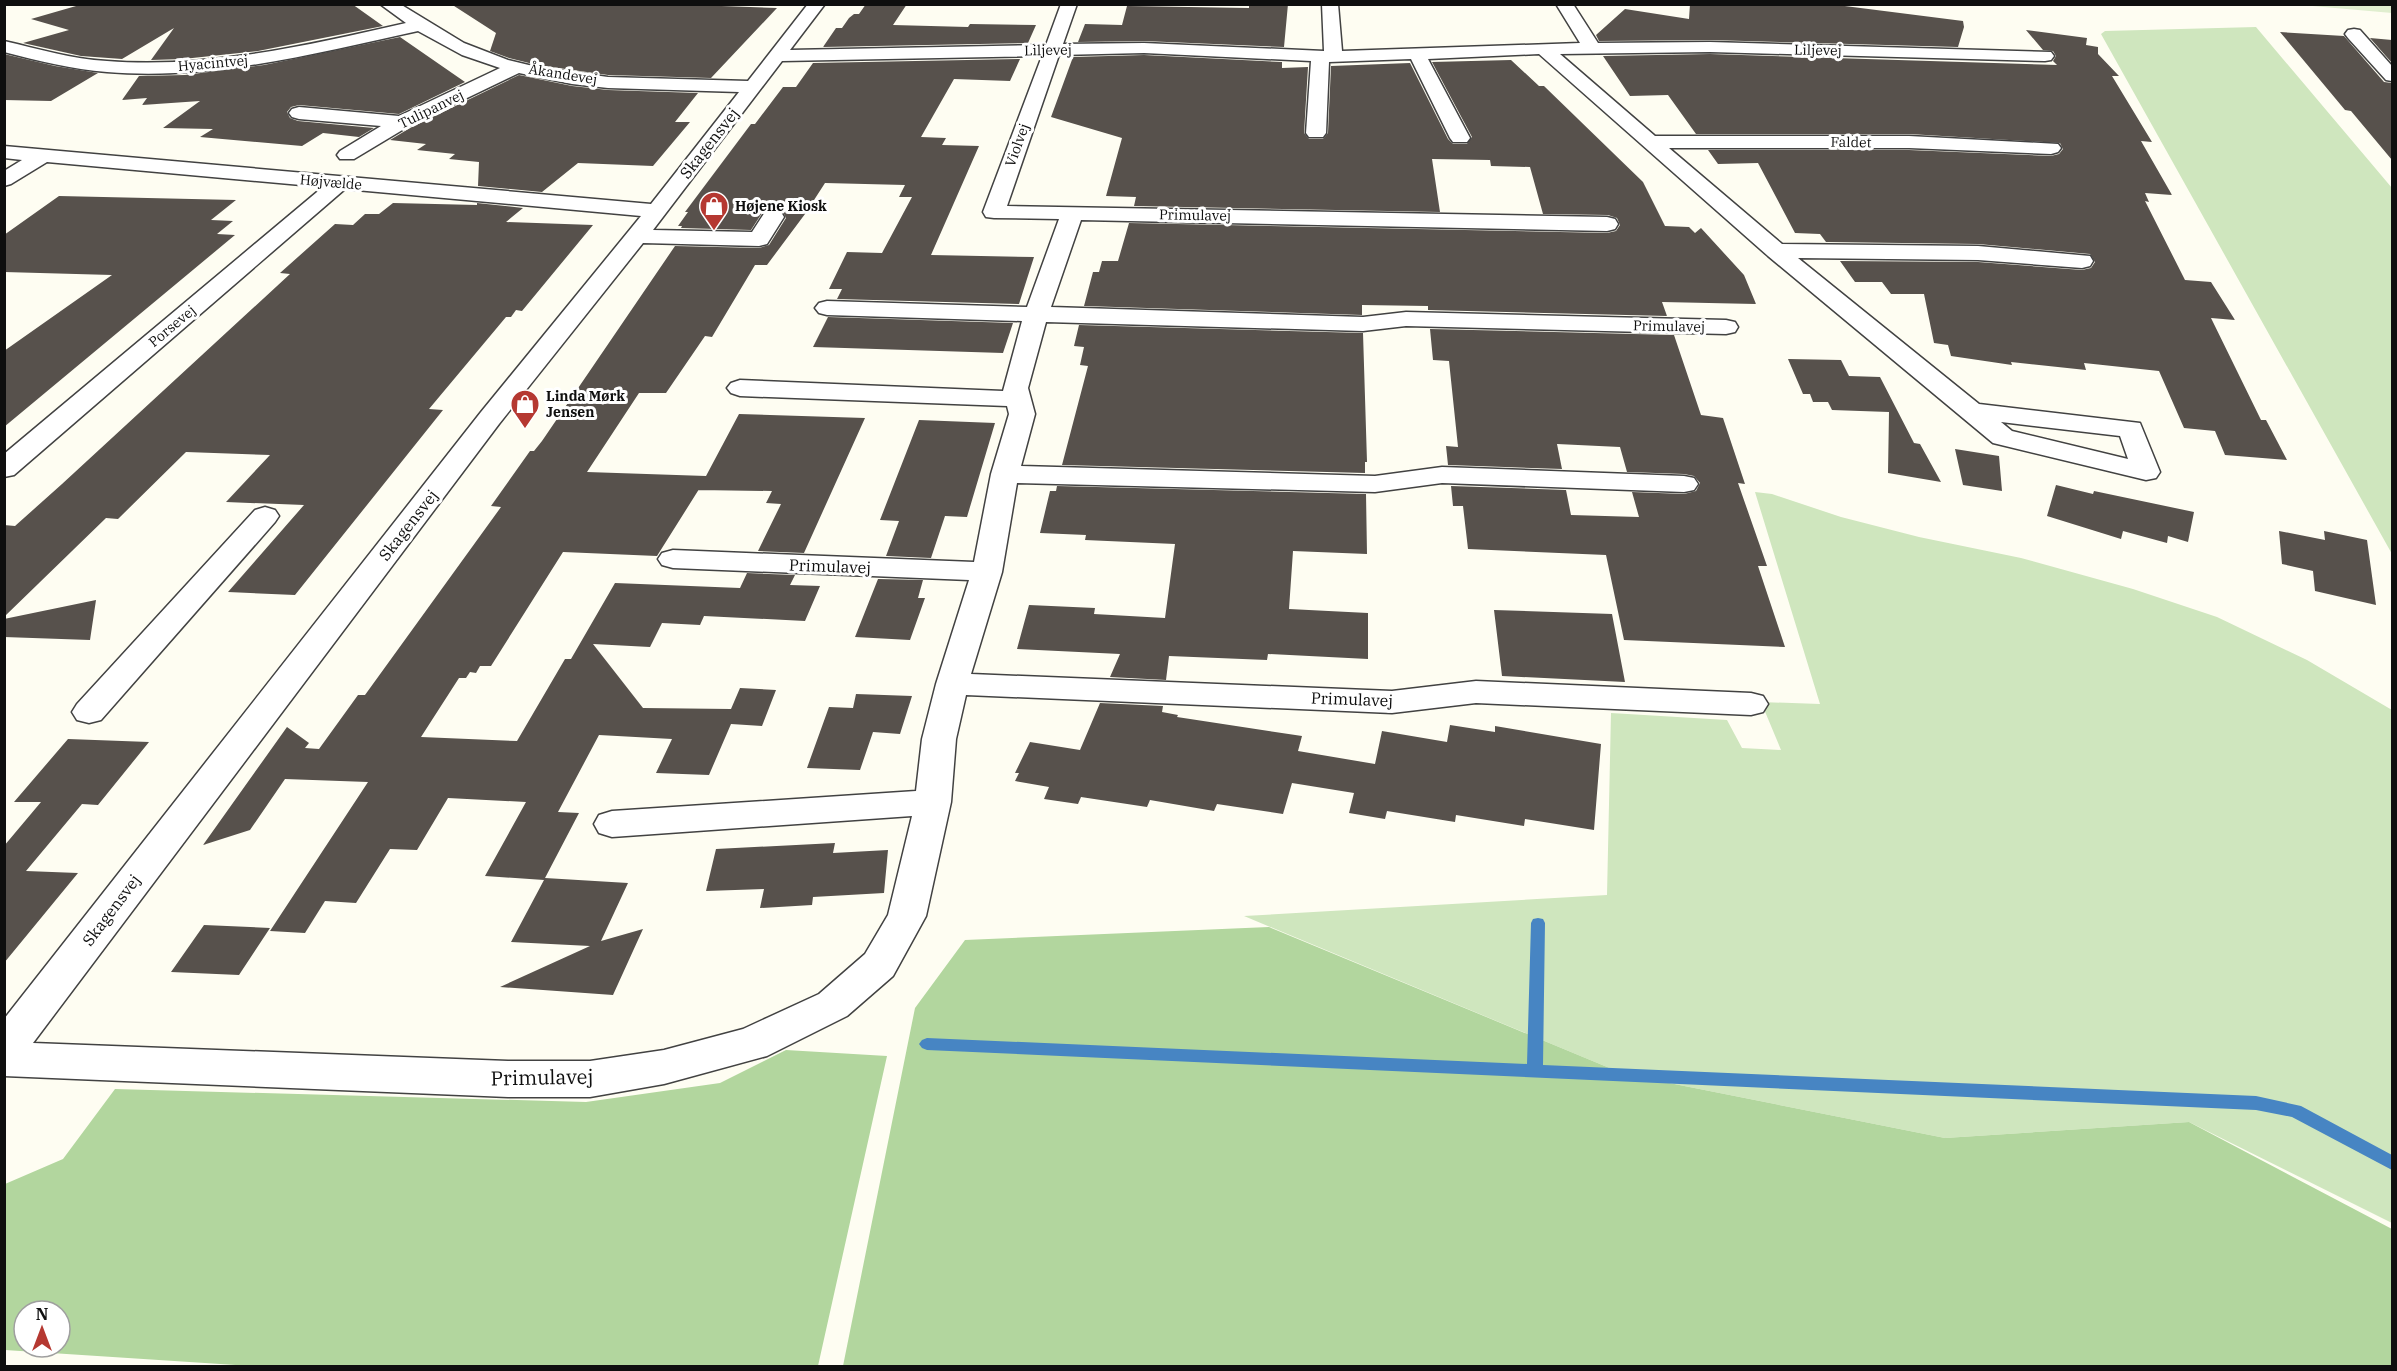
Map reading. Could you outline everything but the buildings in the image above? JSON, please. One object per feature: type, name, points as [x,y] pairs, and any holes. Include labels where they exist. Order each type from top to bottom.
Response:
[{"type":"street","name":"Åkandevej","points":[[388,4],[466,50],[518,68],[595,80],[753,87]]},
{"type":"street","name":"Skagensvej","points":[[4,1050],[490,418],[657,211],[817,4]]},
{"type":"street","name":"Violvej","points":[[1069,4],[994,212],[1072,213]]},
{"type":"street","points":[[1316,133],[1330,4]]},
{"type":"street","points":[[1564,4],[1592,48]]},
{"type":"street","name":"Hyacintvej","points":[[4,46],[40,59],[78,66],[177,67],[295,53],[421,25]]},
{"type":"street","points":[[2354,34],[2392,76]]},
{"type":"street","name":"Liljevej","points":[[776,56],[1202,49],[1326,57],[1592,48],[1710,48],[2045,56]]},
{"type":"street","points":[[1543,50],[1776,251],[2003,437],[2146,472],[2132,429],[1972,411]]},
{"type":"street","points":[[1417,54],[1460,138]]},
{"type":"street","name":"Tulipanvej","points":[[347,155],[402,122],[518,68]]},
{"type":"street","points":[[299,113],[402,122]]},
{"type":"street","name":"Faldet","points":[[1651,142],[1909,142],[2051,148]]},
{"type":"street","name":"Højvælde","points":[[4,152],[657,211]]},
{"type":"street","points":[[4,180],[42,156]]},
{"type":"street","name":"Porsevej","points":[[4,469],[340,183]]},
{"type":"street","name":"Primulavej","points":[[4,1059],[508,1079],[590,1078],[664,1067],[752,1044],[833,1005],[879,965],[907,916],[933,802],[939,739],[952,684],[987,572],[1005,474],[1022,414],[1015,388],[1036,315],[1072,213],[1607,224]]},
{"type":"street","points":[[637,236],[759,239],[773,217]]},
{"type":"street","points":[[1776,251],[1978,253],[2082,261]]},
{"type":"street","name":"Primulavej","points":[[827,308],[1363,324],[1406,319],[1726,327]]},
{"type":"street","points":[[740,388],[1018,399]]},
{"type":"street","points":[[1005,474],[1375,484],[1442,475],[1683,484]]},
{"type":"street","points":[[88,712],[265,516]]},
{"type":"street","name":"Primulavej","points":[[674,560],[987,572]]},
{"type":"street","name":"Primulavej","points":[[952,684],[1392,702],[1476,692],[1751,704]]},
{"type":"street","points":[[612,824],[933,802]]},
{"type":"green space","points":[[2301,5],[2392,5],[2392,13]]},
{"type":"green space","points":[[2256,27],[2392,188],[2392,554],[2101,34],[2105,31]]},
{"type":"green space","points":[[1755,492],[1772,494],[1841,517],[1919,537],[2021,558],[2133,589],[2217,617],[2307,660],[2392,710],[2392,1223],[2189,1122],[1945,1138],[1624,1074],[1244,916],[1607,895],[1611,713],[1727,720],[1742,748],[1781,750],[1761,702],[1820,704]]},
{"type":"green space","points":[[1269,927],[1624,1074],[1945,1138],[2189,1122],[2392,1229],[2392,1366],[843,1366],[915,1008],[965,940]]},
{"type":"green space","points":[[786,1050],[887,1056],[818,1366],[251,1366],[72,1354],[72,1299],[12,1299],[12,1350],[5,1350],[5,1184],[63,1159],[115,1089],[586,1102],[720,1083]]},
{"type":"waterway","points":[[1535,1071],[1538,923]]},
{"type":"waterway","points":[[927,1044],[1535,1071]]},
{"type":"waterway","points":[[1535,1071],[2256,1103],[2295,1111],[2392,1163]]},
{"type":"place","name":"Højene Kiosk","points":[[714,232]]},
{"type":"place","name":"Linda Mørk Jensen","points":[[525,430]]}]
